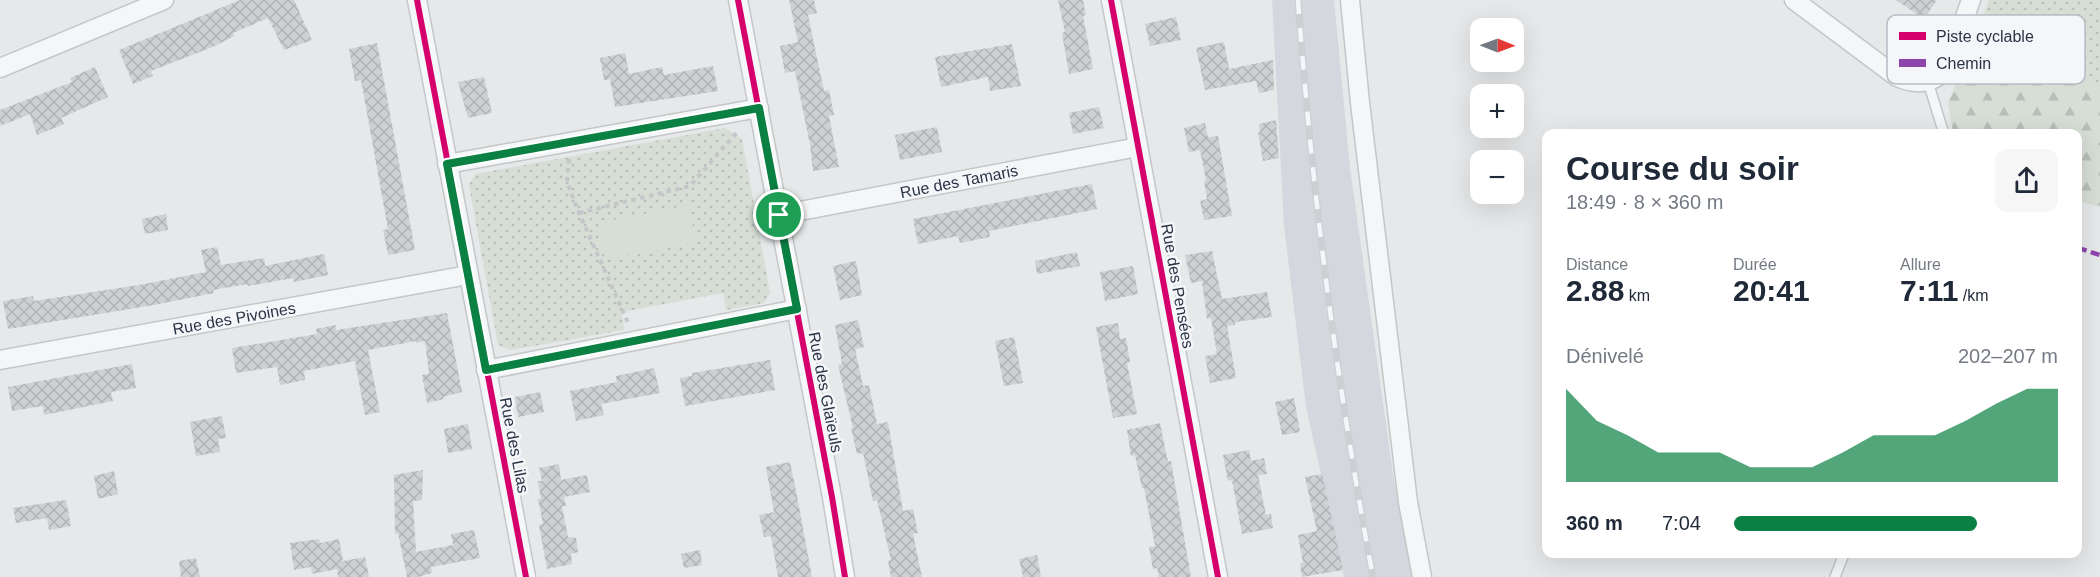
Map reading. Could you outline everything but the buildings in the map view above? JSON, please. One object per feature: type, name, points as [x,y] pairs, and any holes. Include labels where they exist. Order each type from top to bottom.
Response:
[{"type":"street","points":[[0,68],[164,0]]},
{"type":"street","name":"Rue des Lilas","points":[[417,0],[526,577]]},
{"type":"street","name":"Rue des Glaïeuls","points":[[738,0],[832,496],[845,577]]},
{"type":"street","name":"Rue des Pensées","points":[[1111,0],[1218,577]]},
{"type":"street","points":[[1350,0],[1360,103],[1408,502],[1422,577]]},
{"type":"street","points":[[1794,0],[1887,70]]},
{"type":"street","points":[[1966,15],[1971,0]]},
{"type":"street","points":[[447,164],[759,108]]},
{"type":"street","name":"Rue des Tamaris","points":[[779,215],[1138,147]]},
{"type":"street","name":"Rue des Pivoines","points":[[0,360],[468,276]]},
{"type":"street","points":[[486,370],[797,309]]},
{"type":"lane","points":[[1929,84],[1942,129]]},
{"type":"lane","points":[[1835,577],[1842,558]]},
{"type":"path","points":[[579,213],[690,186],[741,128]]},
{"type":"path","points":[[569,153],[567,182],[632,331]]},
{"type":"shaded area","points":[[1272,0],[1334,0],[1350,168],[1393,474],[1412,577],[1344,577],[1306,407],[1284,226]]},
{"type":"green space","points":[[1989,0],[2100,0],[2100,90],[2085,80],[2085,15],[1987,15],[1984,13]]},
{"type":"green space","points":[[2085,80],[2100,90],[2100,207],[2082,202],[2082,129],[1952,129],[1948,103],[1956,84],[2085,84]]},
{"type":"green space","points":[[725,128],[742,139],[770,293],[764,303],[726,310],[723,293],[622,312],[624,330],[511,350],[498,345],[469,185],[475,174]]},
{"type":"green space","points":[[689,205],[696,242],[605,260],[598,223]]},
{"type":"railway","points":[[1298,0],[1327,290],[1348,434],[1373,577]]},
{"type":"marked path","points":[[2082,249],[2100,255]]},
{"type":"cycle path","points":[[417,0],[526,577]]},
{"type":"cycle path","points":[[738,0],[832,497],[845,577]]},
{"type":"cycle path","points":[[1111,0],[1218,577]]},
{"type":"route","points":[[759,108],[779,215],[797,309],[486,370],[447,164],[759,108]]}]
